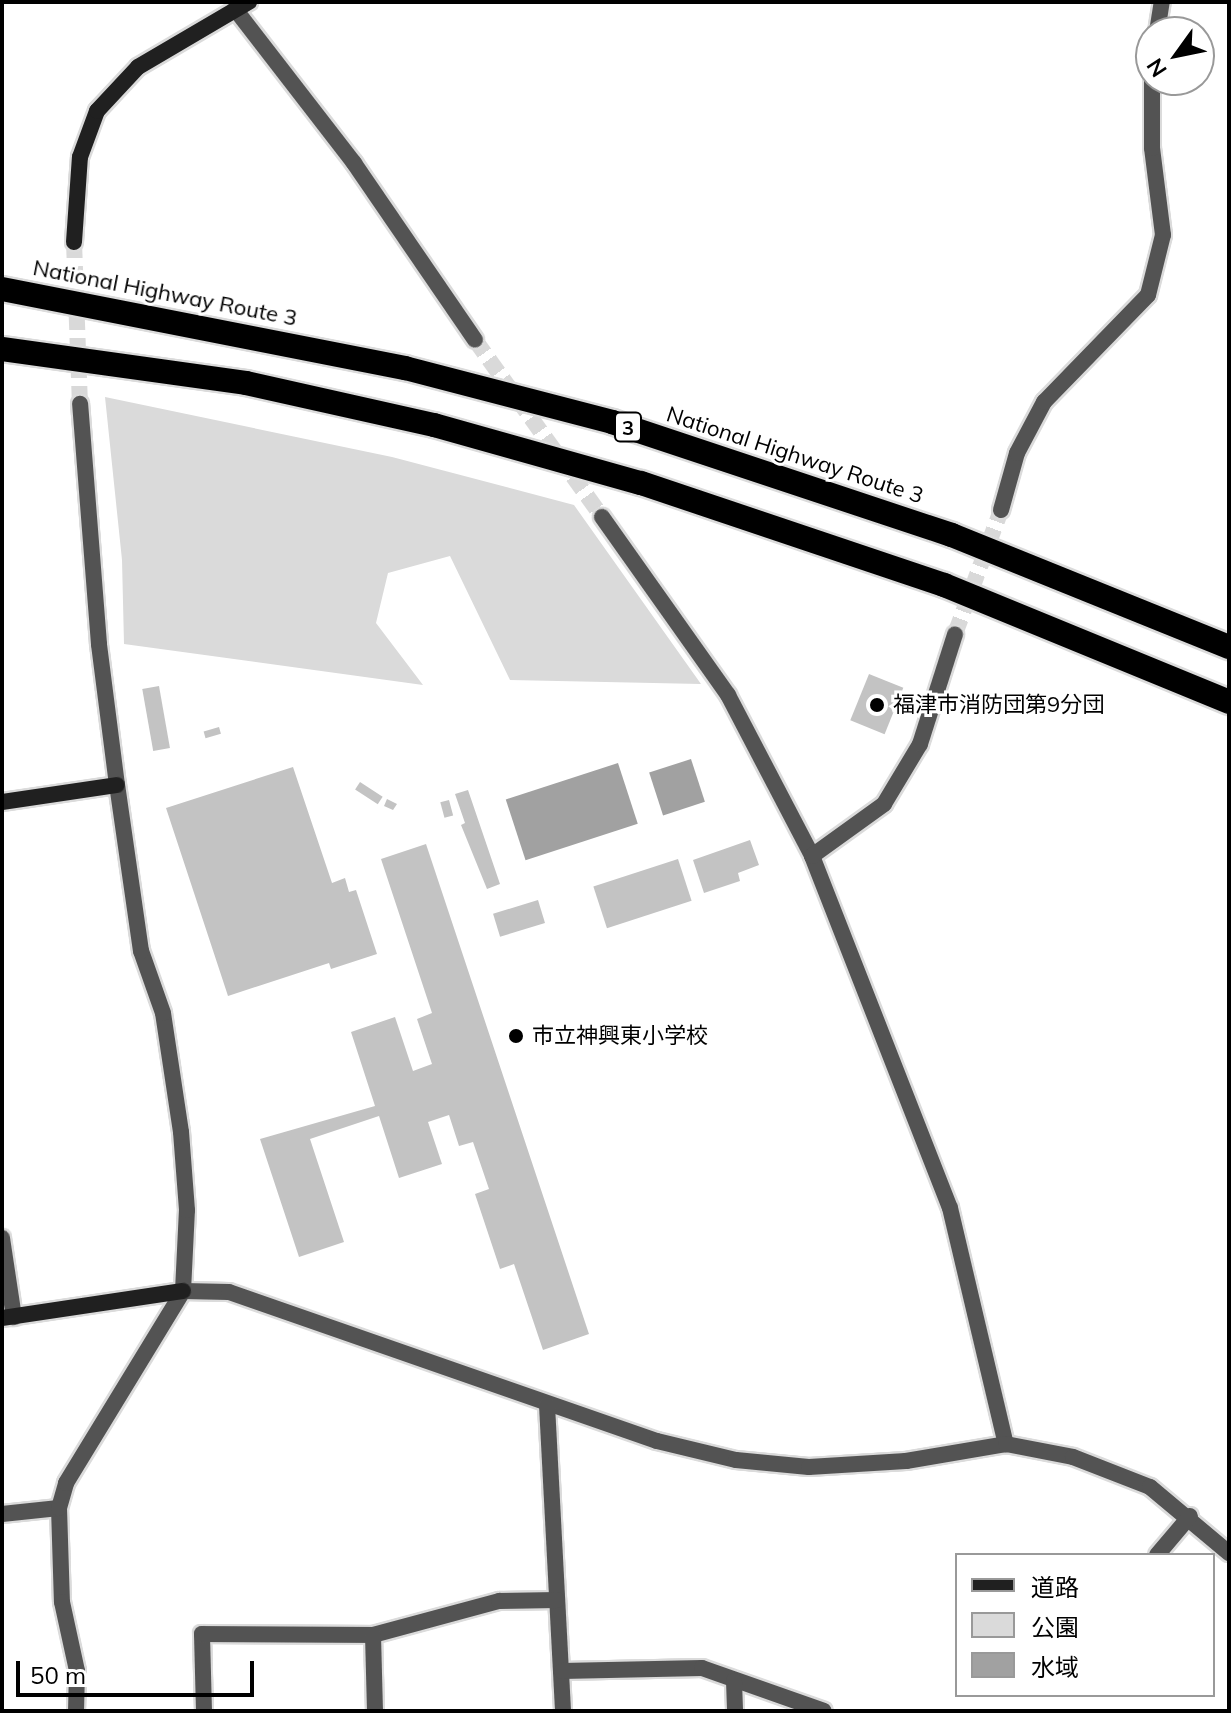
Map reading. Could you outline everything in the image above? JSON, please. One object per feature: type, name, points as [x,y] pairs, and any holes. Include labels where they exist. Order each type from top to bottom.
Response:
[{"type":"highway","name":"National Highway Route 3","points":[[2,289],[391,365],[612,422],[952,535],[1229,647]]},
{"type":"highway","name":"3","points":[[2,349],[246,383],[434,425],[641,483],[944,585],[1229,702]]},
{"type":"street","points":[[74,242],[80,157],[97,111],[138,67],[238,4],[354,163],[475,340]]},
{"type":"street","points":[[1001,510],[1017,453],[1044,402],[1148,295],[1163,235],[1152,148],[1152,96]]},
{"type":"street","points":[[76,1711],[77,1671],[62,1602],[59,1508],[66,1483],[183,1291],[187,1210],[181,1132],[163,1013],[141,951],[117,785],[99,644],[80,404]]},
{"type":"street","points":[[602,517],[728,695],[812,856],[950,1208],[1006,1444]]},
{"type":"street","points":[[812,856],[884,804],[920,744],[955,634]]},
{"type":"street","points":[[2,802],[117,785]]},
{"type":"street","points":[[2,1238],[8,1318],[183,1291],[229,1292],[547,1405],[657,1441],[736,1460],[809,1467],[906,1461],[1006,1444],[1073,1457],[1150,1487],[1190,1516],[1229,1553]]},
{"type":"street","points":[[547,1405],[563,1711]]},
{"type":"street","points":[[2,1514],[59,1508]]},
{"type":"street","points":[[1159,1553],[1190,1516]]},
{"type":"street","points":[[204,1711],[202,1634],[373,1635],[499,1601],[557,1600]]},
{"type":"street","points":[[373,1635],[375,1711]]},
{"type":"street","points":[[562,1671],[702,1668],[824,1711]]},
{"type":"street","points":[[734,1681],[735,1711]]},
{"type":"green space","points":[[105,397],[392,457],[574,505],[701,684],[510,680],[450,556],[388,573],[376,623],[423,685],[124,644],[122,560]]},
{"type":"water","points":[[691,759],[705,802],[663,815],[649,773]]},
{"type":"water","points":[[618,763],[638,824],[526,860],[506,799]]},
{"type":"building","name":"福津市消防団第9分団","points":[[869,674],[903,688],[885,734],[850,720]]},
{"type":"building","points":[[159,686],[170,748],[153,751],[142,689]]},
{"type":"building","points":[[219,727],[221,734],[206,738],[204,731]]},
{"type":"building","points":[[293,767],[332,883],[345,878],[349,892],[356,890],[377,954],[331,969],[329,963],[228,996],[166,808]]},
{"type":"building","points":[[360,782],[383,797],[378,804],[355,790]]},
{"type":"building","points":[[468,790],[500,884],[487,889],[461,825],[465,823],[455,794]]},
{"type":"building","points":[[387,799],[397,804],[393,810],[384,806]]},
{"type":"building","points":[[449,800],[453,815],[444,818],[440,802]]},
{"type":"building","points":[[750,840],[759,865],[738,873],[740,881],[704,893],[693,860]]},
{"type":"building","points":[[426,844],[589,1334],[543,1350],[514,1264],[500,1269],[475,1194],[489,1189],[473,1142],[459,1146],[449,1115],[428,1122],[442,1164],[399,1178],[379,1116],[310,1139],[344,1242],[299,1257],[260,1139],[375,1106],[351,1032],[395,1017],[413,1071],[432,1064],[417,1019],[432,1013],[381,859]]},
{"type":"building","points":[[678,859],[692,901],[607,928],[593,887]]},
{"type":"building","points":[[538,900],[545,923],[500,937],[493,914]]},
{"type":"tunnel","points":[[74,242],[80,404]]},
{"type":"tunnel","points":[[475,340],[602,517]]},
{"type":"tunnel","points":[[955,634],[1001,510]]},
{"type":"place","name":"福津市消防団第9分団","points":[[877,705]]},
{"type":"place","name":"市立神興東小学校","points":[[516,1036]]}]
